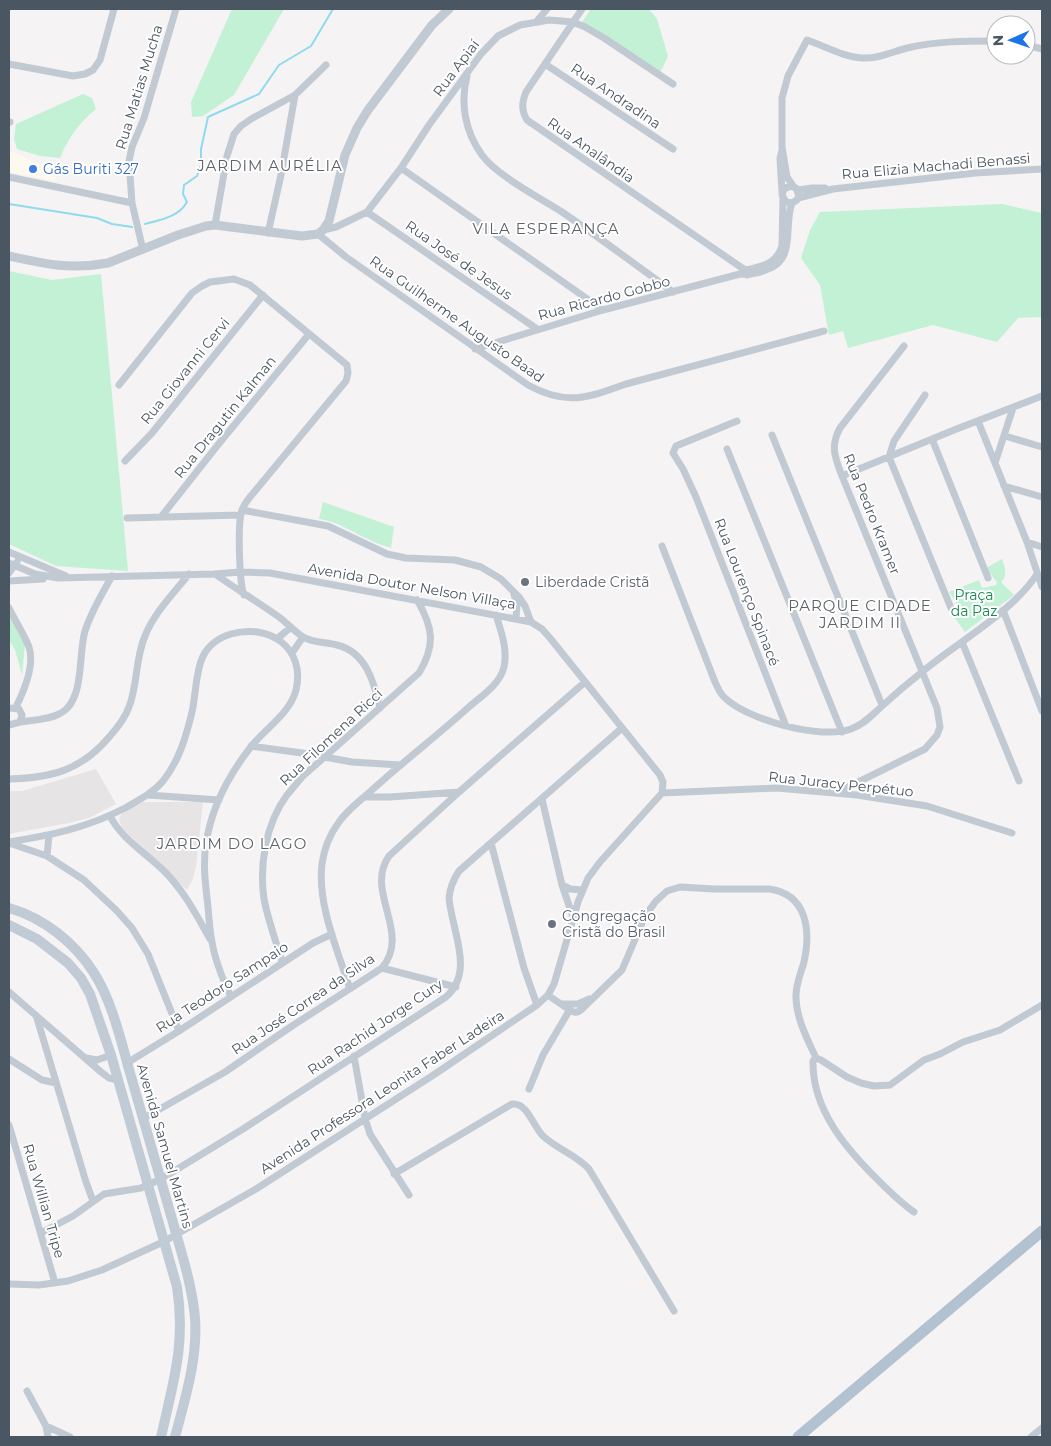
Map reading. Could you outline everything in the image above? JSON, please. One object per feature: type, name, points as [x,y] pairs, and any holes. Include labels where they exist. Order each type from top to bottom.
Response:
[{"type":"main road","name":"Avenida Samuel Martins","points":[[9,908],[28,915],[46,925],[76,950],[87,962],[103,989],[124,1051],[190,1284],[195,1319],[194,1355],[174,1437]]},
{"type":"main road","name":"Avenida Samuel Martins","points":[[9,925],[37,939],[68,963],[81,978],[98,1011],[177,1287],[181,1322],[179,1357],[162,1435]]},
{"type":"main road","points":[[111,1055],[124,1051]]},
{"type":"main road","points":[[118,1080],[129,1068]]},
{"type":"main road","points":[[798,1437],[1042,1231]]},
{"type":"main road","points":[[162,1435],[169,1433],[174,1437]]},
{"type":"street","points":[[9,64],[73,76],[85,74],[92,70],[100,60],[114,9]]},
{"type":"street","name":"Rua Matias Mucha","points":[[143,250],[132,203],[129,177],[132,147],[144,118],[176,9]]},
{"type":"street","points":[[9,256],[55,266],[84,266],[108,263],[190,231],[215,225],[302,236],[320,232],[329,222],[345,155],[357,128],[368,110],[432,24],[446,9]]},
{"type":"street","points":[[537,21],[547,9]]},
{"type":"street","name":"Rua Analândia","points":[[582,9],[522,100],[527,120],[744,273]]},
{"type":"street","name":"Rua Apiaí","points":[[320,232],[336,227],[366,212],[401,168],[429,125],[485,48],[498,36],[520,25],[549,20],[573,22],[593,31],[673,84]]},
{"type":"street","points":[[783,253],[788,241],[788,215],[795,201],[796,188],[787,177],[782,147],[781,108],[784,88],[807,40],[850,57],[862,58],[873,58],[906,48],[948,42],[986,41]]},
{"type":"street","name":"Rua Andradina","points":[[545,64],[673,149]]},
{"type":"street","points":[[215,225],[227,156],[234,134],[251,119],[294,95],[326,65]]},
{"type":"street","points":[[468,72],[463,92],[465,115],[469,132],[482,157],[494,168],[564,214],[673,292]]},
{"type":"street","points":[[268,233],[281,175],[294,95]]},
{"type":"street","points":[[782,147],[780,158],[783,194],[783,253]]},
{"type":"street","points":[[401,168],[603,310]]},
{"type":"street","name":"Rua Elizia Machadi Benassi","points":[[796,188],[833,189],[975,173],[1042,169]]},
{"type":"street","points":[[9,177],[132,203]]},
{"type":"street","points":[[783,194],[787,187],[796,188]]},
{"type":"street","name":"Rua Elizia Machadi Benassi","points":[[795,201],[833,189]]},
{"type":"street","points":[[783,194],[786,202],[795,201]]},
{"type":"street","name":"Rua José de Jesus","points":[[366,212],[536,330]]},
{"type":"street","name":"Rua Guilherme Augusto Baad","points":[[320,232],[346,258],[475,349],[541,392],[556,397],[572,398],[600,394],[626,384],[824,331]]},
{"type":"street","name":"Rua Ricardo Gobbo","points":[[475,349],[603,310],[777,265],[783,253]]},
{"type":"street","points":[[119,385],[192,293],[210,282],[234,279],[250,285],[347,365],[348,376],[346,380],[250,497],[241,512],[240,585],[244,595]]},
{"type":"street","name":"Rua Giovanni Cervi","points":[[125,461],[152,433],[263,295]]},
{"type":"street","name":"Rua Dragutin Kalman","points":[[161,517],[309,334]]},
{"type":"street","name":"Rua Pedro Kramer","points":[[836,793],[925,749],[937,735],[940,726],[940,717],[835,456],[835,436],[840,428],[904,346]]},
{"type":"street","points":[[925,395],[894,441],[889,457],[950,608]]},
{"type":"street","points":[[842,476],[1042,396]]},
{"type":"street","points":[[995,464],[1013,408]]},
{"type":"street","name":"Rua Lourenço Spinacé","points":[[737,420],[676,446],[673,450],[696,497],[786,726]]},
{"type":"street","points":[[978,421],[1027,542],[1042,587]]},
{"type":"street","points":[[772,435],[882,705]]},
{"type":"street","points":[[1005,436],[1042,447]]},
{"type":"street","points":[[932,439],[988,578]]},
{"type":"street","points":[[727,449],[842,732]]},
{"type":"street","points":[[1004,486],[1042,497]]},
{"type":"street","points":[[127,518],[241,512],[328,526],[388,554],[406,558],[468,563],[490,571],[512,589],[525,606],[531,622]]},
{"type":"street","points":[[1027,542],[1042,547]]},
{"type":"street","points":[[662,546],[715,682],[723,696],[737,707],[767,721],[826,732],[842,732],[864,722],[922,671],[1003,610],[1026,589],[1037,574]]},
{"type":"street","name":"Avenida Doutor Nelson Villaça","points":[[9,552],[68,577]]},
{"type":"street","points":[[9,573],[12,564],[18,557]]},
{"type":"street","points":[[12,581],[35,574],[29,562]]},
{"type":"street","name":"Avenida Doutor Nelson Villaça","points":[[12,564],[35,574],[58,578],[240,572],[270,573],[531,622],[542,629],[550,638],[662,778],[664,786],[662,793]]},
{"type":"street","points":[[9,779],[48,775],[86,760],[99,750],[119,726],[129,707],[141,647],[148,630],[160,611],[189,574]]},
{"type":"street","points":[[215,574],[303,637],[344,647],[359,657],[370,674],[380,708]]},
{"type":"street","points":[[9,725],[56,716],[70,705],[77,689],[85,631],[112,576]]},
{"type":"street","points":[[12,581],[58,578]]},
{"type":"street","points":[[512,589],[517,605],[516,618]]},
{"type":"street","name":"Rua Filomena Ricci","points":[[282,962],[264,899],[262,880],[266,845],[278,811],[286,796],[302,777],[419,673],[430,649],[430,631],[424,612],[417,600]]},
{"type":"street","points":[[9,608],[27,642],[30,654],[27,678],[12,708],[21,712],[20,722]]},
{"type":"street","points":[[1003,610],[1042,711]]},
{"type":"street","points":[[350,989],[332,934],[322,890],[321,870],[325,849],[332,832],[340,820],[498,680],[505,665],[505,655],[496,614]]},
{"type":"street","points":[[278,638],[291,627]]},
{"type":"street","points":[[9,842],[49,836],[86,826],[110,816],[148,795],[169,773],[183,744],[192,711],[199,664],[208,648],[224,637],[240,632],[263,633],[278,638],[292,653],[297,670],[296,688],[294,696],[281,715],[251,746],[239,763],[220,800],[206,843],[205,864],[212,942]]},
{"type":"street","points":[[292,653],[303,637]]},
{"type":"street","points":[[962,642],[1020,781]]},
{"type":"street","name":"Rua José Correa da Silva","points":[[144,1118],[218,1077],[382,968],[391,955],[393,940],[381,879],[384,864],[396,849],[585,682]]},
{"type":"street","name":"Rua Rachid Jorge Cury","points":[[41,1233],[73,1216],[93,1201],[108,1193],[134,1189],[161,1179],[243,1130],[354,1056],[440,1002],[456,987],[461,976],[462,962],[450,910],[450,888],[459,871],[622,728]]},
{"type":"street","points":[[251,746],[352,762],[400,765]]},
{"type":"street","name":"Rua Juracy Perpétuo","points":[[662,793],[777,788],[836,793],[927,806],[1012,833]]},
{"type":"street","points":[[364,797],[459,792]]},
{"type":"street","name":"Avenida Professora Leonita Faber Ladeira","points":[[9,1284],[55,1284],[68,1281],[102,1270],[177,1235],[256,1190],[435,1074],[537,1005],[548,995],[557,973],[573,917],[588,878],[662,793]]},
{"type":"street","points":[[148,795],[220,800]]},
{"type":"street","points":[[542,800],[562,885],[573,917]]},
{"type":"street","points":[[110,816],[119,830],[155,862],[190,903],[212,942],[231,997]]},
{"type":"street","points":[[47,856],[49,836]]},
{"type":"street","points":[[9,842],[47,856],[84,880],[117,911],[141,941],[154,966],[179,1031]]},
{"type":"street","points":[[491,843],[524,968],[537,1005]]},
{"type":"street","points":[[562,885],[570,889],[582,890]]},
{"type":"street","points":[[548,995],[570,1010],[574,1012],[579,1011],[622,970],[645,916],[656,901],[667,891],[680,887],[714,890],[778,890],[795,900],[804,915],[806,925],[805,954],[798,978],[796,998],[804,1032],[816,1058],[853,1080],[867,1085],[887,1085],[898,1080],[924,1060],[963,1042],[1000,1030],[1042,1005]]},
{"type":"street","name":"Rua Teodoro Sampaio","points":[[129,1068],[179,1031],[282,962],[332,934]]},
{"type":"street","points":[[382,968],[456,987]]},
{"type":"street","points":[[9,992],[106,1076],[118,1080]]},
{"type":"street","points":[[563,1004],[578,1004],[600,992]]},
{"type":"street","points":[[529,1089],[542,1055],[570,1010]]},
{"type":"street","points":[[36,1015],[93,1201]]},
{"type":"street","points":[[86,1058],[97,1060],[111,1055]]},
{"type":"street","points":[[354,1056],[365,1118],[370,1134],[409,1195]]},
{"type":"street","points":[[816,1058],[813,1063],[818,1095],[831,1122],[858,1161],[895,1197],[914,1212]]},
{"type":"street","points":[[9,1059],[42,1080],[56,1083]]},
{"type":"street","points":[[394,1174],[512,1104],[520,1104],[525,1108],[533,1124],[543,1136],[575,1157],[589,1169],[674,1311]]},
{"type":"street","name":"Rua Willian Tripe","points":[[9,1125],[55,1284]]},
{"type":"street","points":[[27,1391],[46,1426],[48,1437]]},
{"type":"street","points":[[46,1426],[70,1437]]},
{"type":"street","points":[[1031,1437],[1042,1428]]},
{"type":"shaded area","name":"Gás Buriti 327","points":[[9,151],[35,163],[58,165],[55,181],[9,172]]},
{"type":"shaded area","points":[[96,769],[116,804],[89,818],[9,834],[9,791],[22,791]]},
{"type":"shaded area","points":[[143,802],[203,802],[196,867],[187,890],[122,828],[119,819],[122,813]]},
{"type":"green space","points":[[232,9],[284,9],[234,95],[203,116],[192,117],[191,102]]},
{"type":"green space","points":[[591,9],[649,9],[657,19],[668,56],[660,73],[582,22]]},
{"type":"green space","points":[[83,94],[92,98],[96,109],[75,131],[60,158],[40,156],[17,149],[14,139],[16,124]]},
{"type":"green space","points":[[1002,204],[1042,213],[1042,317],[1018,318],[997,342],[933,325],[848,348],[843,331],[829,335],[820,285],[801,258],[810,230],[820,212]]},
{"type":"green space","points":[[9,271],[52,280],[101,274],[128,571],[56,566],[9,544]]},
{"type":"green space","points":[[323,502],[394,527],[391,548],[373,542],[338,524],[319,519]]},
{"type":"green space","name":"Praça da Paz","points":[[1002,559],[1005,574],[1001,582],[1014,595],[965,632],[954,617],[958,610],[949,592],[979,580],[982,588],[996,585],[997,582],[988,571],[988,567]]},
{"type":"green space","points":[[9,616],[25,644],[22,675],[15,650],[9,640]]},
{"type":"waterway","points":[[145,224],[174,214],[184,207],[187,202],[183,194],[184,185],[197,176],[201,165],[201,149],[208,117],[259,94],[279,65],[311,46],[333,9]]},
{"type":"waterway","points":[[9,204],[97,218],[112,224],[132,227]]},
{"type":"place","name":"Gás Buriti 327","points":[[33,169]]},
{"type":"place","name":"Liberdade Cristã","points":[[525,582]]},
{"type":"place","name":"Congregação Cristã do Brasil","points":[[552,924]]},
{"type":"district","name":"JARDIM AURÉLIA","points":[[270,165]]},
{"type":"district","name":"VILA ESPERANÇA","points":[[546,228]]},
{"type":"district","name":"PARQUE CIDADE JARDIM II","points":[[860,614]]},
{"type":"district","name":"JARDIM DO LAGO","points":[[232,843]]}]
